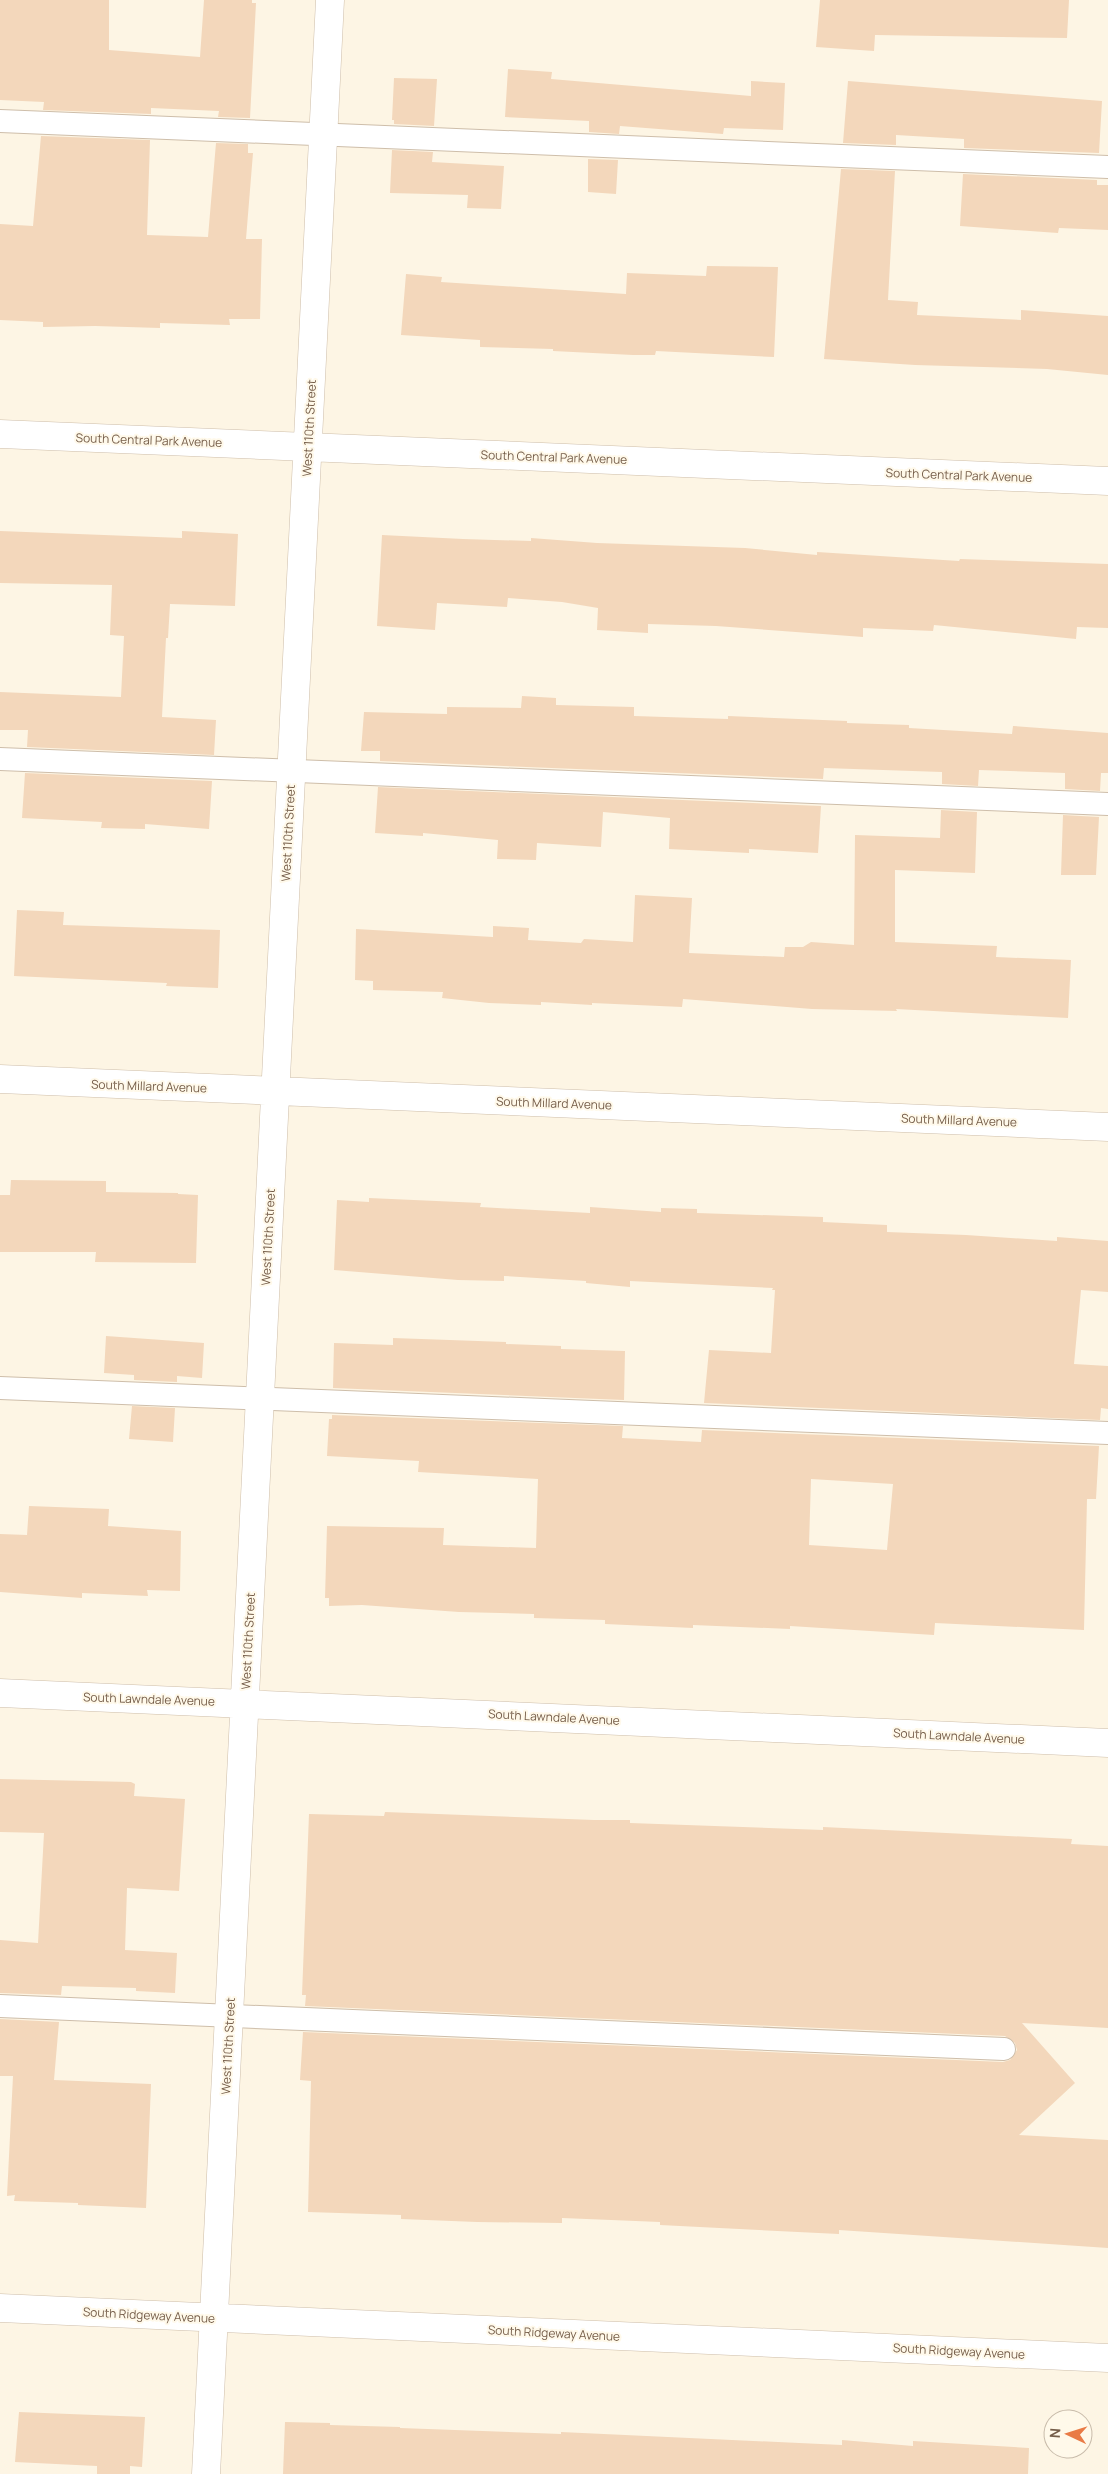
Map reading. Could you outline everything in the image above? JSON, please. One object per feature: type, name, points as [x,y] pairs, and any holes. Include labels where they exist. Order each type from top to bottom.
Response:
[{"type":"street","name":"West 110th Street","points":[[206,2474],[330,0]]},
{"type":"street","name":"South Central Park Avenue","points":[[0,434],[1108,481]]},
{"type":"street","name":"South Millard Avenue","points":[[0,1080],[1108,1126]]},
{"type":"street","name":"South Lawndale Avenue","points":[[0,1693],[1108,1743]]},
{"type":"street","name":"South Ridgeway Avenue","points":[[0,2308],[1108,2358]]},
{"type":"lane","points":[[0,121],[1108,167]]},
{"type":"lane","points":[[0,759],[1108,804]]},
{"type":"lane","points":[[0,1388],[1108,1433]]},
{"type":"lane","points":[[0,2006],[1004,2049]]},
{"type":"building","points":[[0,0],[109,0],[109,50],[200,57],[204,0],[252,0],[252,3],[256,3],[250,118],[218,117],[219,111],[151,108],[151,114],[43,110],[44,102],[0,100]]},
{"type":"building","points":[[820,0],[1069,0],[1067,38],[875,35],[874,51],[816,47]]},
{"type":"building","points":[[508,69],[552,72],[551,79],[751,96],[751,81],[785,83],[783,130],[724,128],[723,134],[620,126],[619,134],[589,132],[589,121],[505,117]]},
{"type":"building","points":[[394,78],[437,79],[434,126],[394,124],[394,120],[392,120]]},
{"type":"building","points":[[848,81],[1102,101],[1099,153],[964,148],[964,139],[896,135],[896,145],[843,143]]},
{"type":"building","points":[[41,136],[150,140],[147,235],[208,237],[216,143],[248,144],[248,153],[253,153],[246,239],[262,239],[260,319],[229,319],[230,325],[160,323],[160,328],[43,327],[43,322],[0,320],[0,224],[33,226]]},
{"type":"building","points":[[392,150],[433,152],[432,162],[504,166],[501,209],[467,208],[468,195],[390,193]]},
{"type":"building","points":[[588,159],[618,160],[616,194],[588,192]]},
{"type":"building","points":[[841,169],[895,171],[888,300],[918,302],[917,315],[1021,320],[1021,310],[1108,316],[1108,375],[1047,369],[915,365],[824,359]]},
{"type":"building","points":[[963,174],[1097,180],[1097,185],[1108,185],[1108,230],[1059,228],[1058,233],[960,226]]},
{"type":"building","points":[[707,266],[778,267],[774,357],[656,351],[655,355],[633,355],[553,351],[553,349],[480,347],[480,340],[401,335],[406,274],[442,277],[441,282],[626,294],[627,273],[706,276]]},
{"type":"building","points":[[0,531],[182,538],[182,531],[238,534],[235,606],[170,604],[168,638],[166,638],[162,717],[216,720],[214,755],[27,747],[28,730],[0,730],[0,692],[121,697],[124,636],[110,635],[112,585],[0,583]]},
{"type":"building","points":[[382,535],[531,541],[531,538],[597,543],[745,548],[817,555],[817,552],[959,561],[960,559],[1108,564],[1108,628],[1077,627],[1076,639],[934,625],[933,631],[863,628],[863,637],[716,626],[648,624],[648,633],[597,630],[598,608],[562,602],[508,598],[507,607],[437,603],[435,630],[377,626]]},
{"type":"building","points":[[522,696],[556,698],[556,705],[634,707],[634,716],[728,719],[728,716],[847,721],[847,723],[909,725],[909,728],[1012,734],[1013,726],[1108,733],[1108,773],[1101,773],[1100,791],[1065,789],[1065,773],[979,770],[978,786],[942,784],[942,772],[824,768],[823,779],[380,761],[380,751],[361,751],[364,712],[447,714],[447,707],[521,708]]},
{"type":"building","points":[[25,773],[212,781],[209,829],[145,824],[145,829],[101,828],[102,822],[22,818]]},
{"type":"building","points":[[378,787],[821,806],[818,853],[749,849],[749,853],[669,849],[670,818],[603,812],[601,847],[537,843],[536,860],[497,859],[498,840],[423,833],[423,836],[375,833]]},
{"type":"building","points":[[941,810],[977,812],[975,873],[895,870],[895,942],[997,946],[996,957],[1071,960],[1068,1018],[896,1009],[897,1011],[812,1009],[683,999],[682,1007],[592,1003],[592,1005],[541,1002],[541,1005],[489,1003],[442,998],[443,992],[373,990],[373,981],[355,980],[356,929],[493,937],[493,926],[529,928],[528,940],[581,943],[584,939],[633,942],[635,895],[692,898],[689,953],[784,957],[785,947],[803,947],[811,942],[854,945],[855,835],[940,838]]},
{"type":"building","points":[[1063,815],[1099,817],[1096,875],[1061,875]]},
{"type":"building","points":[[17,910],[64,912],[63,925],[220,930],[218,988],[166,986],[167,983],[14,976]]},
{"type":"building","points":[[11,1180],[106,1181],[106,1192],[198,1195],[196,1263],[95,1262],[96,1252],[0,1252],[0,1195],[10,1195]]},
{"type":"building","points":[[369,1198],[481,1203],[480,1207],[590,1213],[590,1207],[661,1212],[661,1208],[697,1209],[697,1213],[823,1217],[823,1222],[887,1225],[887,1232],[1057,1241],[1057,1237],[1108,1241],[1108,1292],[1081,1290],[1074,1364],[1108,1366],[1108,1409],[1101,1408],[1100,1420],[704,1403],[709,1350],[771,1353],[775,1290],[772,1290],[773,1288],[630,1281],[630,1287],[586,1283],[586,1281],[504,1276],[504,1281],[458,1280],[334,1270],[337,1200],[369,1202]]},
{"type":"building","points":[[106,1336],[204,1343],[202,1378],[177,1376],[177,1382],[134,1380],[134,1375],[104,1373]]},
{"type":"building","points":[[393,1338],[506,1342],[506,1344],[561,1346],[561,1349],[625,1351],[624,1400],[333,1388],[334,1343],[393,1345]]},
{"type":"building","points":[[132,1406],[175,1408],[173,1442],[129,1439]]},
{"type":"building","points":[[332,1415],[623,1426],[622,1438],[701,1442],[702,1430],[1099,1446],[1096,1499],[1087,1499],[1084,1630],[935,1623],[934,1635],[790,1626],[790,1629],[693,1625],[693,1628],[605,1624],[605,1620],[534,1618],[534,1614],[459,1612],[362,1605],[329,1606],[329,1598],[325,1598],[327,1526],[444,1528],[443,1545],[536,1548],[538,1479],[418,1472],[419,1461],[327,1456],[329,1419],[332,1419]],"holes":[[[811,1479],[893,1484],[887,1550],[809,1545]]]},
{"type":"building","points":[[29,1506],[109,1509],[108,1526],[181,1531],[180,1591],[147,1590],[148,1596],[82,1593],[82,1598],[0,1592],[0,1534],[27,1535]]},
{"type":"building","points":[[0,1779],[131,1782],[135,1784],[134,1796],[185,1799],[179,1891],[127,1888],[125,1950],[177,1953],[175,1993],[136,1991],[136,1988],[62,1986],[61,1995],[0,1993],[0,1940],[38,1943],[44,1833],[0,1832]]},
{"type":"building","points":[[385,1812],[630,1820],[630,1823],[823,1830],[823,1827],[1072,1839],[1071,1844],[1108,1846],[1108,2028],[1022,2023],[1075,2083],[1019,2135],[1108,2140],[1108,2248],[839,2230],[839,2234],[660,2225],[660,2222],[562,2218],[562,2223],[477,2222],[401,2219],[401,2215],[308,2212],[311,2081],[300,2080],[303,2032],[1003,2062],[1010,2060],[1017,2050],[1015,2043],[1005,2036],[305,2006],[306,1995],[302,1995],[309,1814],[384,1816]]},
{"type":"building","points":[[0,2019],[59,2022],[54,2080],[151,2084],[146,2208],[14,2201],[15,2195],[7,2196],[13,2076],[0,2076]]},
{"type":"building","points":[[19,2412],[145,2417],[142,2467],[130,2466],[130,2474],[97,2474],[97,2466],[15,2462]]},
{"type":"building","points":[[285,2422],[842,2445],[842,2440],[913,2446],[913,2441],[1029,2448],[1028,2474],[283,2474]]}]
